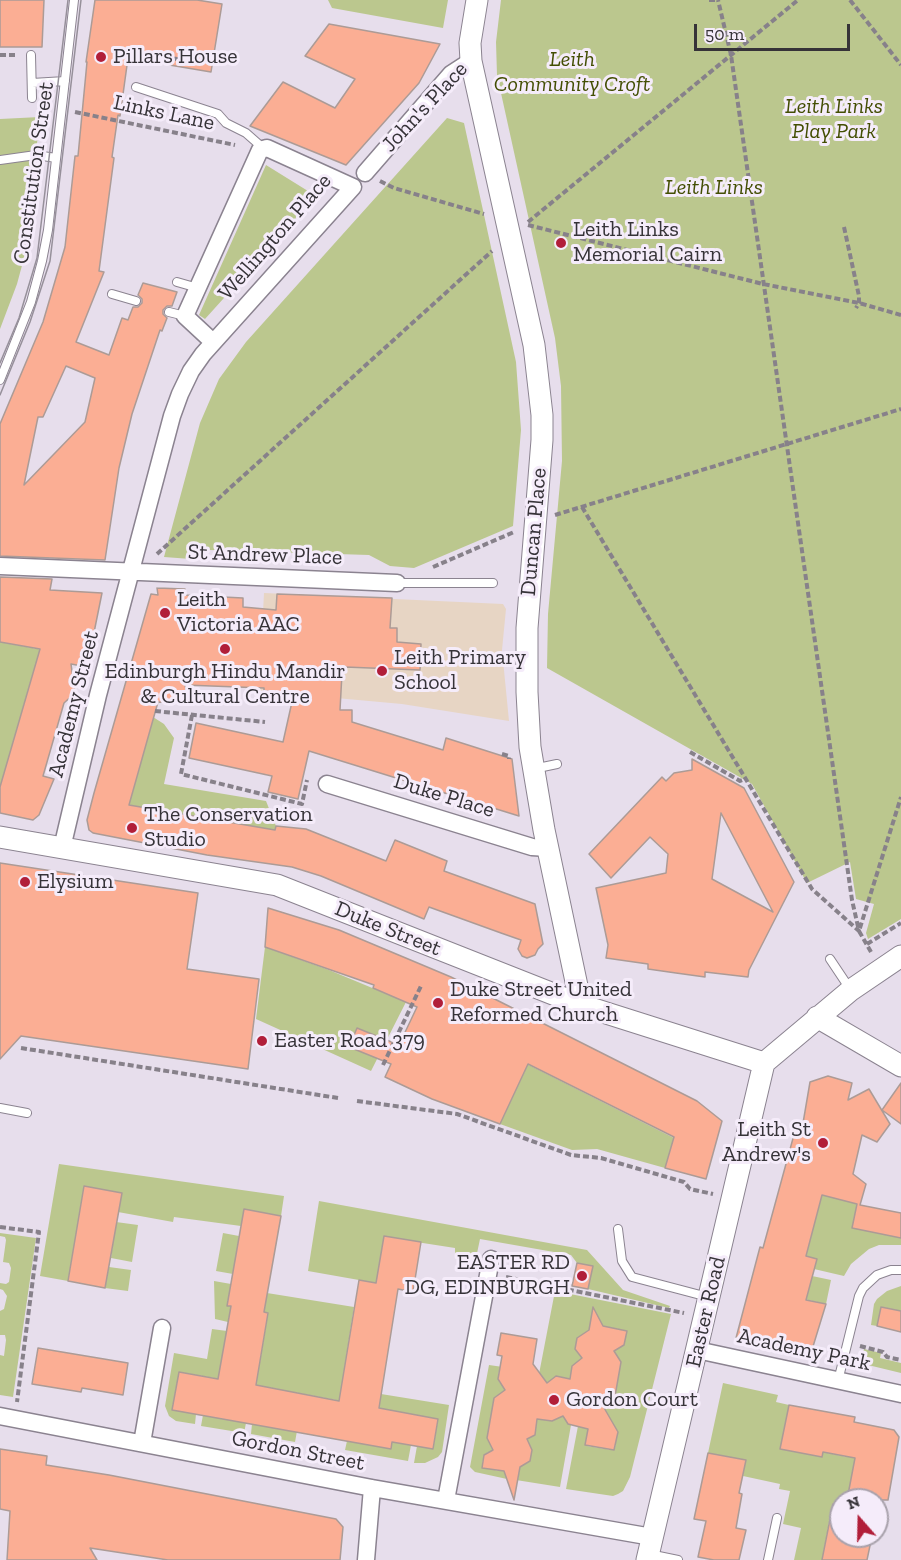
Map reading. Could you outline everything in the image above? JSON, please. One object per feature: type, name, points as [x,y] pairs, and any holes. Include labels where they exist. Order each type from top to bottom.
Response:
[{"type":"street","name":"John's Place","points":[[365,173],[451,74],[471,61],[470,43],[477,0]]},
{"type":"street","name":"Duncan Place","points":[[471,61],[534,345],[542,416],[542,440],[529,587],[526,660],[528,721],[533,769],[581,1005]]},
{"type":"street","name":"Wellington Place","points":[[134,572],[172,416],[191,371],[213,342],[353,187],[267,148],[261,149],[198,288],[177,314],[213,342]]},
{"type":"street","name":"St Andrew Place","points":[[0,566],[397,583]]},
{"type":"street","name":"Academy Street","points":[[62,848],[98,695],[134,572]]},
{"type":"street","name":"Duke Place","points":[[327,784],[532,847],[548,848]]},
{"type":"street","name":"Duke Street","points":[[0,837],[277,885],[581,1005],[764,1063]]},
{"type":"street","points":[[764,1063],[851,990],[901,956]]},
{"type":"street","points":[[817,1017],[901,1066]]},
{"type":"street","name":"Easter Road","points":[[649,1550],[764,1063]]},
{"type":"street","points":[[446,1500],[489,1266]]},
{"type":"street","points":[[142,1443],[162,1328]]},
{"type":"street","name":"Academy Park","points":[[697,1350],[901,1394]]},
{"type":"street","name":"Gordon Street","points":[[14,1418],[372,1488],[446,1500],[649,1550]]},
{"type":"street","points":[[366,1560],[372,1488]]},
{"type":"lane","name":"Constitution Street","points":[[0,380],[31,302],[42,261],[48,230],[74,0]]},
{"type":"lane","points":[[31,55],[32,98]]},
{"type":"lane","points":[[32,83],[65,81]]},
{"type":"lane","points":[[136,87],[218,114],[226,123],[246,133],[261,149]]},
{"type":"lane","points":[[0,160],[36,155],[56,158]]},
{"type":"lane","points":[[177,282],[198,288]]},
{"type":"lane","points":[[112,294],[136,301]]},
{"type":"lane","points":[[397,583],[493,583]]},
{"type":"lane","points":[[533,769],[557,764]]},
{"type":"lane","points":[[830,958],[851,990]]},
{"type":"lane","points":[[0,1108],[27,1113]]},
{"type":"lane","points":[[618,1229],[622,1261],[632,1277],[706,1307]]},
{"type":"lane","points":[[838,1381],[863,1288],[883,1272],[901,1270]]},
{"type":"lane","points":[[768,1560],[777,1518]]},
{"type":"lane","points":[[649,1550],[678,1560]]},
{"type":"path","points":[[709,0],[718,0],[731,56],[852,900],[859,931]]},
{"type":"path","points":[[798,0],[525,224],[763,284],[859,303],[901,315]]},
{"type":"path","points":[[850,0],[901,65]]},
{"type":"path","points":[[128,51],[202,63]]},
{"type":"path","name":"Links Lane","points":[[62,109],[261,149]]},
{"type":"path","points":[[365,173],[394,188],[488,215]]},
{"type":"path","points":[[844,227],[859,296],[856,308]]},
{"type":"path","points":[[134,572],[497,247]]},
{"type":"path","points":[[429,569],[535,523],[582,507],[901,409]]},
{"type":"path","points":[[582,507],[812,889],[859,931],[880,969]]},
{"type":"path","points":[[155,711],[265,722]]},
{"type":"path","points":[[192,715],[181,774],[302,804],[308,778],[327,784]]},
{"type":"path","points":[[690,752],[740,781],[745,778]]},
{"type":"path","points":[[502,754],[509,756],[509,759]]},
{"type":"path","points":[[859,931],[901,797]]},
{"type":"path","points":[[867,944],[901,923]]},
{"type":"path","points":[[383,1065],[421,986]]},
{"type":"path","points":[[21,1048],[338,1098]]},
{"type":"path","points":[[357,1101],[457,1114],[571,1155],[601,1158],[684,1182],[690,1189],[733,1198]]},
{"type":"path","points":[[0,1227],[39,1232],[14,1418]]},
{"type":"path","points":[[489,1266],[706,1307]]},
{"type":"path","points":[[847,1343],[883,1352],[887,1357],[901,1360]]},
{"type":"shaded area","name":"Leith Primary School","points":[[264,593],[503,604],[506,609],[502,650],[509,721],[402,704],[259,691]]},
{"type":"green space","points":[[328,0],[448,0],[443,28],[332,8]]},
{"type":"green space","name":"Leith Links","points":[[501,0],[901,0],[901,919],[868,939],[866,933],[874,904],[856,899],[850,862],[807,883],[752,784],[547,668],[548,614],[562,461],[561,386],[555,338],[497,75],[496,42]]},
{"type":"green space","points":[[40,117],[24,258],[0,329],[0,119]]},
{"type":"green space","points":[[447,118],[464,123],[516,362],[521,430],[513,526],[414,568],[390,566],[369,555],[209,550],[191,559],[164,557],[200,423],[219,379],[246,342]]},
{"type":"green space","points":[[266,165],[316,196],[205,319],[199,315]]},
{"type":"green space","points":[[0,642],[54,652],[51,670],[84,677],[82,686],[32,676],[0,787]]},
{"type":"green space","points":[[153,717],[164,724],[174,738],[164,784],[266,801],[276,826],[275,830],[128,805]]},
{"type":"green space","points":[[265,947],[329,970],[406,1002],[371,1071],[256,1019]]},
{"type":"green space","points":[[503,1052],[674,1138],[665,1168],[597,1149],[572,1150],[500,1124],[525,1071],[502,1060]]},
{"type":"green space","points":[[59,1164],[284,1196],[281,1216],[244,1209],[241,1226],[174,1217],[173,1222],[118,1212],[121,1193],[84,1186],[68,1281],[40,1276]]},
{"type":"green space","points":[[822,1195],[857,1204],[852,1228],[901,1238],[901,1245],[879,1245],[869,1249],[851,1264],[844,1276],[814,1269],[817,1259],[806,1256]]},
{"type":"green space","points":[[319,1201],[587,1250],[623,1290],[670,1306],[669,1308],[588,1289],[592,1266],[577,1263],[571,1255],[480,1239],[476,1258],[455,1254],[455,1248],[384,1237],[376,1283],[308,1271]]},
{"type":"green space","points":[[116,1222],[138,1225],[132,1262],[111,1258]]},
{"type":"green space","points":[[0,1233],[36,1238],[13,1397],[0,1395],[0,1355],[4,1356],[6,1340],[5,1335],[0,1335],[0,1311],[4,1309],[7,1296],[0,1289],[0,1283],[9,1282],[11,1268],[9,1263],[3,1262],[6,1240],[5,1237],[0,1236]]},
{"type":"green space","points":[[223,1233],[239,1236],[233,1274],[216,1271]]},
{"type":"green space","points":[[109,1267],[131,1270],[128,1291],[105,1288]]},
{"type":"green space","points":[[812,1276],[831,1280],[826,1304],[795,1297]]},
{"type":"green space","points":[[214,1281],[231,1284],[227,1305],[231,1306],[228,1322],[215,1319]]},
{"type":"green space","points":[[901,1286],[901,1311],[882,1307],[877,1326],[871,1325],[877,1299],[887,1291]]},
{"type":"green space","points":[[555,1291],[671,1314],[630,1477],[623,1491],[613,1496],[566,1489],[578,1426],[589,1425],[587,1446],[612,1450],[615,1448],[617,1432],[602,1414],[615,1345],[621,1347],[624,1345],[626,1333],[623,1330],[608,1327],[585,1354],[570,1379],[556,1376],[551,1385],[541,1383],[539,1374]]},
{"type":"green space","points":[[267,1293],[354,1307],[343,1377],[382,1384],[381,1394],[449,1405],[442,1452],[438,1457],[425,1463],[414,1463],[417,1446],[433,1449],[438,1419],[293,1392],[297,1431],[295,1442],[251,1434],[252,1424],[278,1389],[179,1372],[172,1409],[196,1414],[195,1424],[176,1421],[169,1416],[165,1406],[174,1353],[207,1359],[212,1329],[227,1331],[260,1362],[268,1313],[264,1312]]},
{"type":"green space","points":[[864,1349],[881,1353],[880,1358],[901,1363],[901,1373],[868,1365],[867,1359],[862,1357]]},
{"type":"green space","points":[[489,1365],[503,1367],[499,1371],[498,1379],[500,1383],[508,1384],[506,1396],[498,1395],[494,1398],[492,1410],[494,1453],[488,1452],[484,1455],[482,1465],[484,1468],[500,1471],[503,1468],[507,1479],[475,1472],[470,1467]]},
{"type":"green space","points":[[723,1383],[778,1395],[776,1402],[789,1405],[781,1449],[822,1457],[823,1452],[847,1457],[849,1448],[868,1452],[852,1488],[829,1488],[829,1522],[822,1560],[794,1560],[801,1528],[783,1524],[790,1491],[779,1489],[780,1484],[743,1476],[745,1460],[708,1453]]},
{"type":"green space","points":[[556,1413],[568,1415],[567,1422],[571,1425],[560,1487],[516,1480],[521,1462],[530,1461],[532,1450],[524,1445],[526,1436],[535,1435],[537,1419],[552,1421]]},
{"type":"green space","points":[[203,1415],[246,1423],[244,1433],[201,1426]]},
{"type":"green space","points":[[347,1441],[391,1448],[392,1442],[411,1445],[408,1461],[345,1450]]},
{"type":"building","points":[[0,0],[44,0],[42,47],[0,47]]},
{"type":"building","points":[[95,0],[197,0],[222,4],[211,72],[128,58],[112,157],[114,158],[99,271],[104,272],[76,342],[109,355],[122,318],[128,320],[133,307],[138,307],[142,303],[138,295],[143,283],[177,292],[172,306],[167,306],[163,310],[167,318],[162,331],[160,330],[132,414],[119,468],[105,560],[0,556],[0,424],[43,322],[65,247],[75,156],[78,156],[86,62]],"holes":[[[66,366],[95,378],[85,422],[24,485],[38,417],[43,417]]]},
{"type":"building","points":[[329,24],[440,44],[419,83],[346,165],[250,126],[283,82],[335,108],[355,79],[305,56]]},
{"type":"building","points":[[0,577],[52,579],[50,590],[102,593],[87,667],[71,664],[75,693],[64,703],[43,776],[54,779],[39,815],[33,820],[0,813],[0,787],[40,649],[0,642]]},
{"type":"building","points":[[157,588],[185,589],[184,595],[243,598],[243,607],[276,610],[277,594],[392,598],[390,628],[397,628],[397,642],[421,644],[420,670],[345,667],[345,673],[342,673],[340,710],[352,710],[352,722],[443,750],[446,738],[512,759],[519,816],[309,751],[298,799],[268,792],[272,776],[189,758],[196,723],[283,742],[294,693],[264,691],[264,688],[185,685],[189,704],[158,702],[129,805],[275,830],[276,826],[306,829],[386,861],[395,840],[447,861],[444,871],[535,904],[543,944],[535,955],[527,958],[522,956],[518,949],[521,940],[429,907],[424,919],[321,876],[292,867],[207,855],[93,833],[89,830],[87,820],[94,793],[151,594],[158,595]]},
{"type":"building","points":[[692,759],[744,788],[794,882],[749,970],[748,977],[705,972],[705,977],[648,969],[648,964],[606,958],[608,945],[596,888],[666,873],[668,854],[650,837],[611,878],[589,854],[662,777],[666,781],[674,773],[692,770]],"holes":[[[721,813],[773,912],[712,879]]]},
{"type":"building","points":[[0,863],[198,893],[187,969],[259,979],[248,1069],[21,1036],[0,1059]]},
{"type":"building","points":[[268,908],[339,930],[451,977],[697,1101],[722,1121],[706,1179],[665,1168],[674,1137],[528,1064],[500,1124],[432,1099],[385,1077],[391,1064],[349,1047],[357,1028],[399,1045],[417,1007],[373,988],[374,985],[265,947]]},
{"type":"building","points":[[828,1076],[852,1083],[848,1100],[869,1089],[890,1124],[877,1142],[862,1135],[853,1174],[866,1184],[860,1205],[901,1213],[901,1238],[852,1228],[857,1204],[822,1195],[806,1256],[817,1259],[806,1300],[826,1304],[811,1353],[736,1338],[760,1247],[763,1248],[795,1131],[802,1129],[810,1082]]},
{"type":"building","points":[[901,1083],[901,1124],[882,1110]]},
{"type":"building","points":[[84,1186],[122,1193],[105,1288],[68,1281]]},
{"type":"building","points":[[244,1209],[281,1216],[264,1312],[268,1313],[256,1385],[339,1401],[359,1280],[376,1283],[384,1236],[421,1242],[413,1292],[398,1289],[379,1408],[438,1419],[433,1449],[392,1442],[391,1449],[172,1410],[179,1372],[218,1379],[231,1306],[227,1306]]},
{"type":"building","name":"EASTER RD DG, EDINBURGH","points":[[577,1263],[593,1266],[588,1289],[572,1286]]},
{"type":"building","name":"Gordon Court","points":[[593,1307],[603,1326],[627,1331],[624,1345],[614,1351],[621,1362],[614,1402],[603,1406],[618,1432],[614,1450],[585,1445],[588,1429],[568,1424],[563,1416],[552,1421],[537,1419],[535,1435],[527,1439],[532,1450],[530,1461],[520,1467],[514,1500],[504,1471],[482,1468],[484,1455],[493,1450],[487,1438],[494,1398],[505,1390],[498,1379],[502,1356],[497,1355],[501,1333],[537,1339],[533,1364],[547,1383],[556,1376],[570,1379],[572,1366],[582,1358],[575,1349],[577,1338],[589,1330]]},
{"type":"building","points":[[881,1307],[901,1311],[901,1332],[877,1326]]},
{"type":"building","points":[[38,1348],[128,1363],[123,1395],[82,1388],[81,1392],[32,1384]]},
{"type":"building","points":[[789,1405],[855,1417],[854,1422],[894,1430],[899,1437],[889,1494],[889,1488],[849,1488],[855,1458],[823,1452],[822,1457],[780,1449]]},
{"type":"building","points":[[0,1449],[47,1456],[46,1465],[336,1519],[343,1527],[340,1560],[168,1560],[90,1548],[97,1560],[7,1560],[10,1511],[0,1509]]},
{"type":"building","points":[[708,1453],[746,1460],[739,1493],[742,1494],[736,1528],[746,1530],[739,1560],[714,1560],[698,1557],[706,1521],[694,1519]]},
{"type":"building","points":[[829,1524],[829,1548],[870,1548],[867,1560],[822,1560]]},
{"type":"tram line","points":[[0,363],[19,318],[37,258],[68,0]]},
{"type":"tram line","points":[[0,395],[30,322],[50,261],[81,0]]},
{"type":"place","name":"Pillars House","points":[[101,57]]},
{"type":"place","name":"Leith Links Memorial Cairn","points":[[561,243]]},
{"type":"place","name":"Leith Victoria AAC","points":[[165,613]]},
{"type":"place","name":"Edinburgh Hindu Mandir & Cultural Centre","points":[[225,649]]},
{"type":"place","name":"Leith Primary School","points":[[382,671]]},
{"type":"place","name":"The Conservation Studio","points":[[132,828]]},
{"type":"place","name":"Elysium","points":[[25,882]]},
{"type":"place","name":"Duke Street United Reformed Church","points":[[438,1003]]},
{"type":"place","name":"Easter Road 379","points":[[262,1041]]},
{"type":"place","name":"Leith St Andrew's","points":[[823,1143]]},
{"type":"place","name":"EASTER RD DG, EDINBURGH","points":[[582,1276]]},
{"type":"place","name":"Gordon Court","points":[[554,1400]]},
{"type":"park label","name":"Leith Community Croft","points":[[572,72]]},
{"type":"park label","name":"Leith Links Play Park","points":[[834,120]]}]
